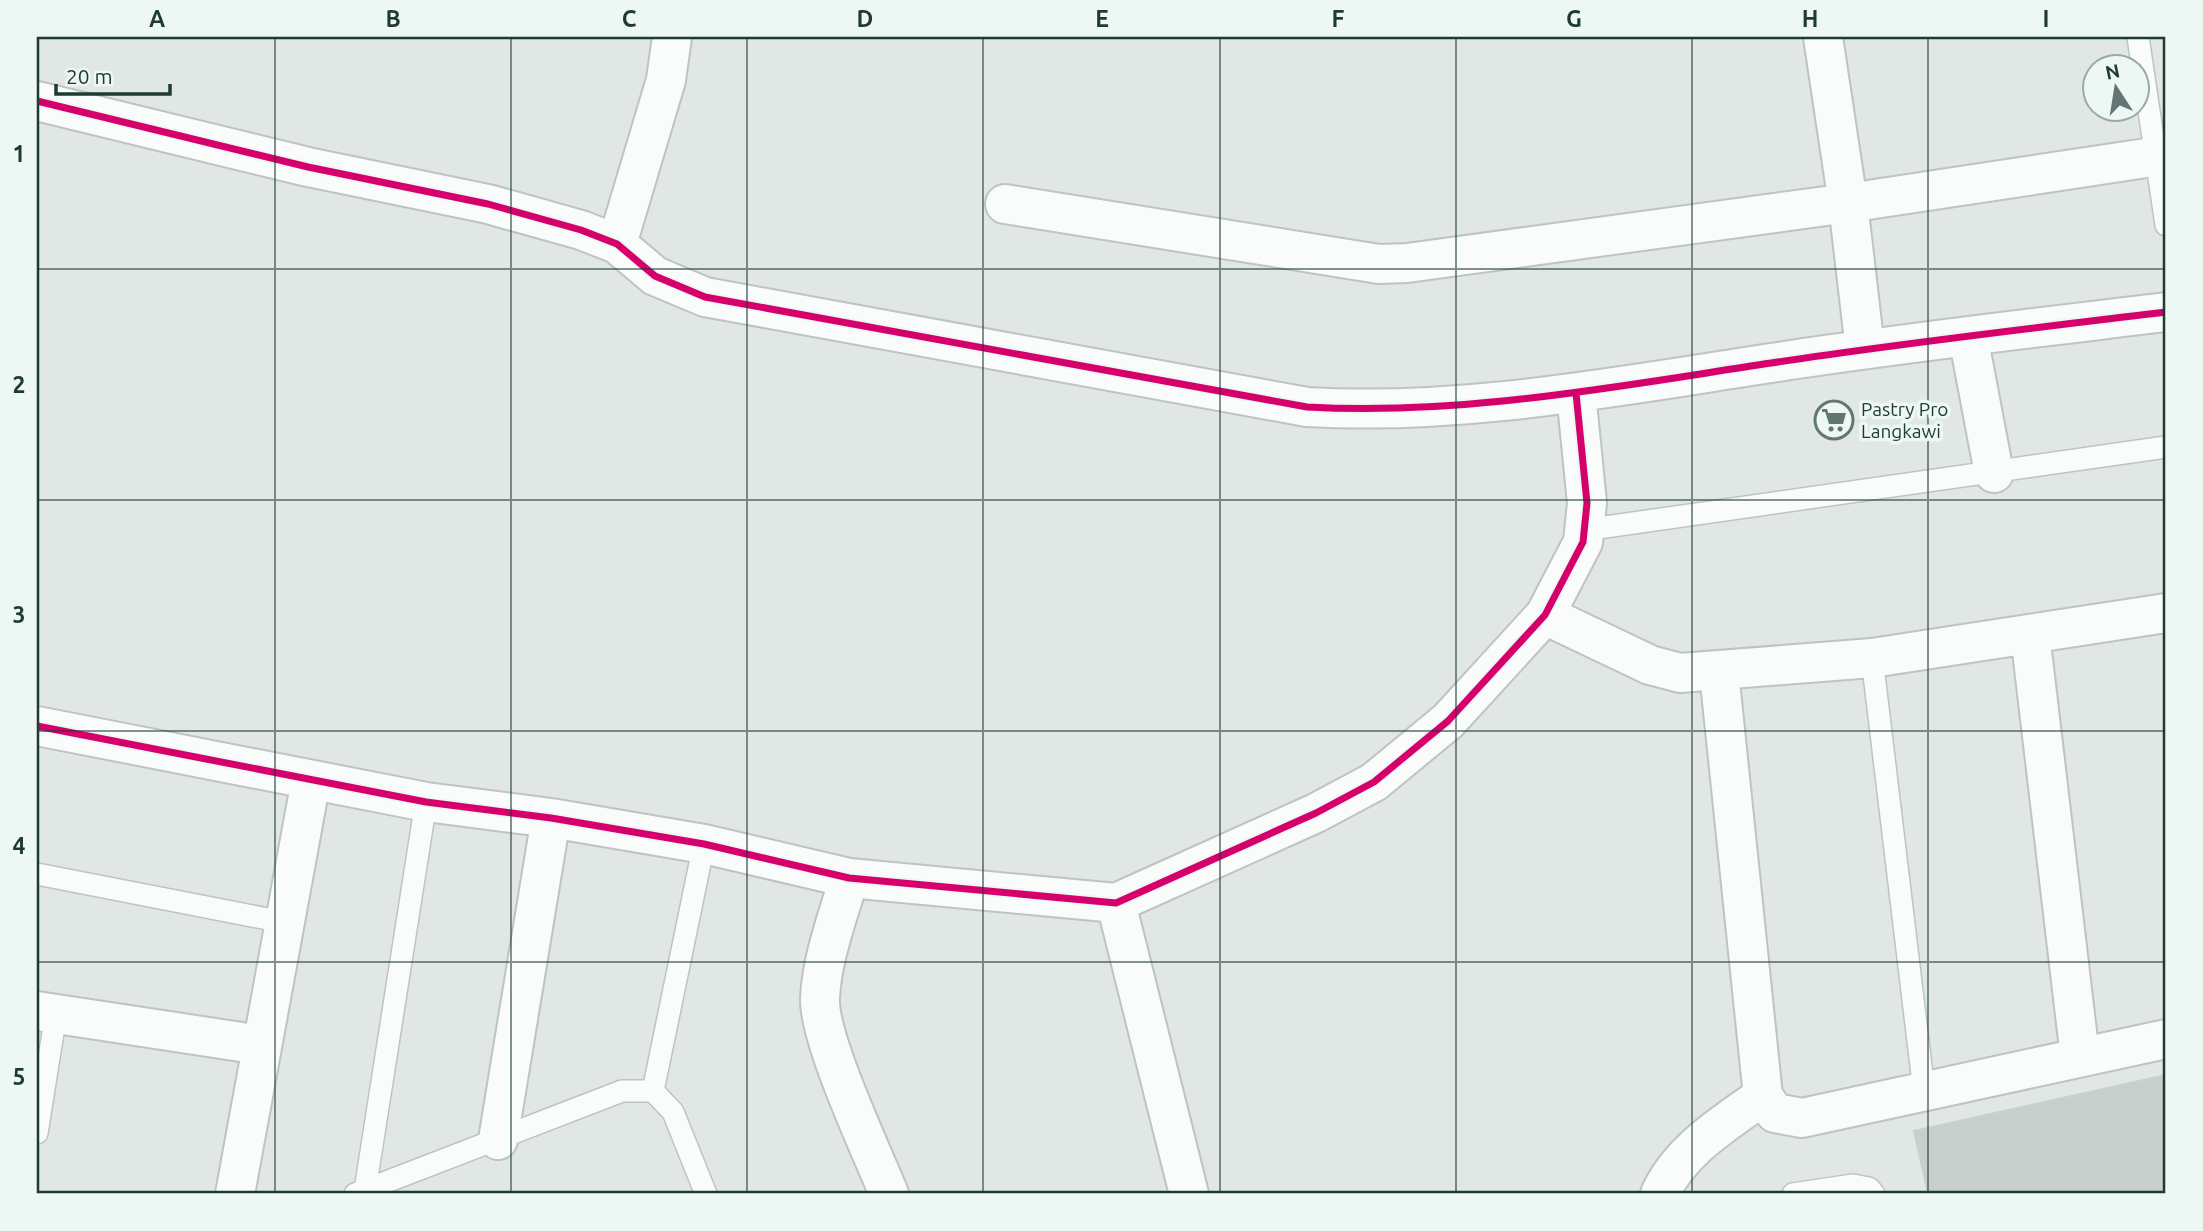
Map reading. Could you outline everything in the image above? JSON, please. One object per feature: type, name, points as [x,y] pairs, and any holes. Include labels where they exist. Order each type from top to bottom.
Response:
[{"type":"street","points":[[617,244],[666,80],[672,37]]},
{"type":"street","points":[[1823,37],[1848,204],[1865,349]]},
{"type":"street","points":[[37,101],[308,167],[488,204],[581,230],[617,244],[655,276],[705,297],[1307,407],[1367,411],[1576,393],[1865,349],[2166,312]]},
{"type":"street","points":[[1005,204],[1379,264],[1407,263],[1848,204],[2161,156]]},
{"type":"street","points":[[1968,335],[1994,474]]},
{"type":"street","points":[[37,726],[426,802],[551,818],[704,844],[849,878],[1116,903],[1317,813],[1374,782],[1448,721],[1545,615],[1583,542],[1587,503],[1576,393]]},
{"type":"street","points":[[1545,615],[1650,665],[1680,673],[1872,658],[2166,612]]},
{"type":"street","points":[[2029,634],[2080,1057]]},
{"type":"street","points":[[1719,672],[1763,1096],[1776,1113],[1802,1118],[2166,1039]]},
{"type":"street","points":[[235,1194],[311,780]]},
{"type":"street","points":[[498,1140],[551,818]]},
{"type":"street","points":[[849,878],[825,962],[820,1000],[829,1042],[889,1194]]},
{"type":"street","points":[[1116,903],[1189,1194]]},
{"type":"street","points":[[46,1012],[261,1045]]},
{"type":"street","points":[[1660,1194],[1674,1169],[1705,1138],[1763,1096]]},
{"type":"lane","points":[[2138,37],[2161,156],[2166,225]]},
{"type":"lane","points":[[1584,530],[1994,474],[2166,447]]},
{"type":"lane","points":[[1872,658],[1924,1091]]},
{"type":"lane","points":[[360,1192],[426,802]]},
{"type":"lane","points":[[653,1091],[704,844]]},
{"type":"lane","points":[[37,874],[283,922]]},
{"type":"lane","points":[[37,1133],[46,1012]]},
{"type":"lane","points":[[360,1192],[622,1091],[653,1091],[673,1112],[706,1194]]},
{"type":"lane","points":[[1793,1194],[1853,1185],[1869,1188],[1874,1194]]},
{"type":"building","points":[[2166,1075],[2166,1194],[1928,1194],[1914,1131]]},
{"type":"cycle path","points":[[37,101],[308,167],[488,204],[581,230],[617,244],[655,276],[705,297],[1307,407],[1423,407],[1540,397],[1869,349],[2166,312]]},
{"type":"cycle path","points":[[37,726],[426,802],[551,818],[704,844],[849,878],[1116,903],[1316,813],[1374,782],[1448,721],[1545,615],[1583,542],[1587,503],[1576,393]]},
{"type":"place","name":"Pastry Pro Langkawi","points":[[1834,420]]}]
